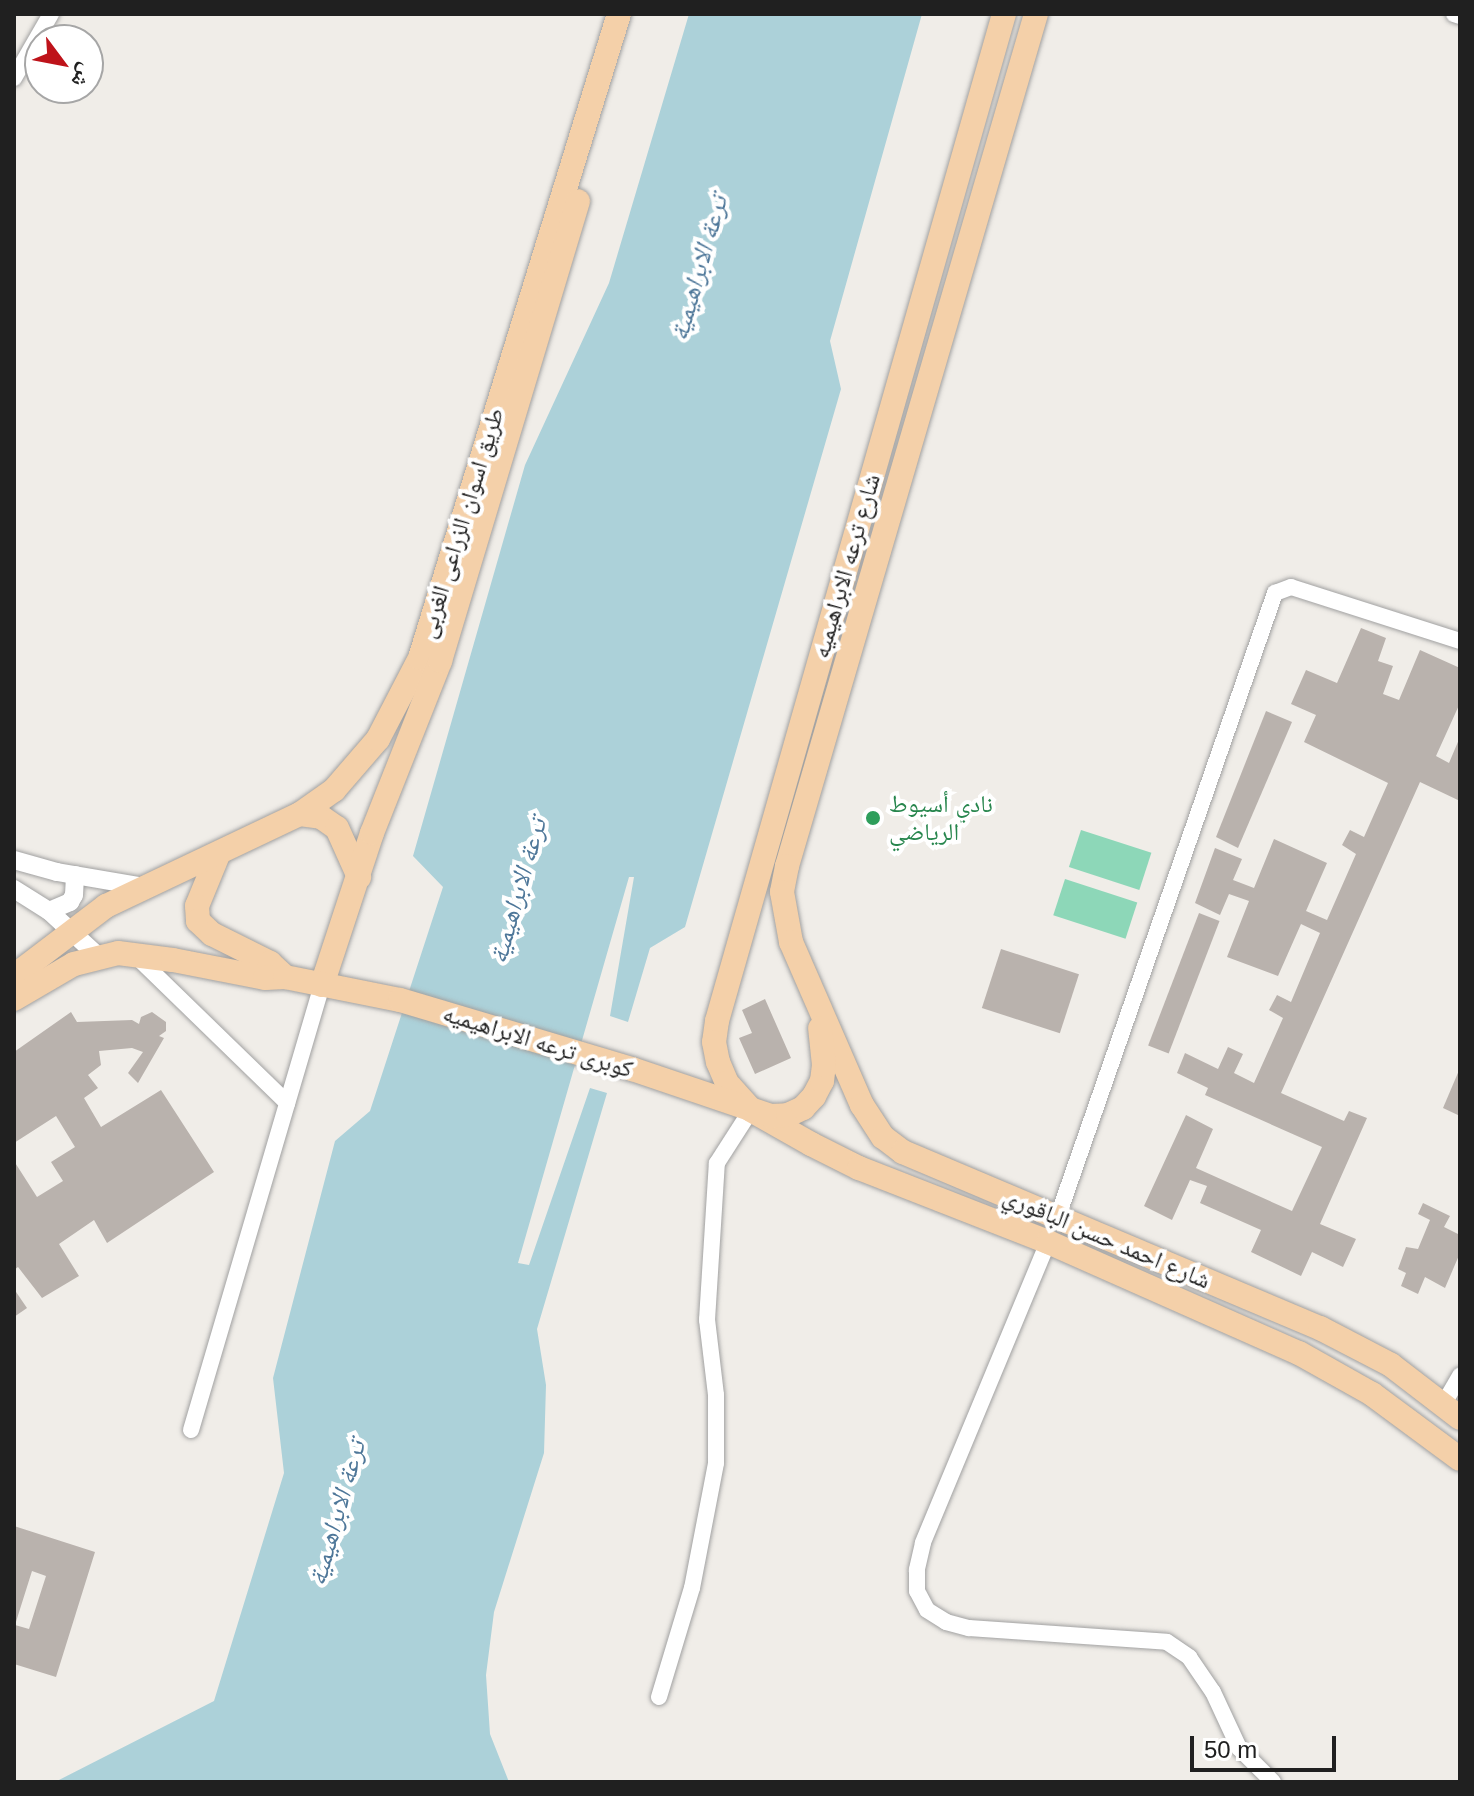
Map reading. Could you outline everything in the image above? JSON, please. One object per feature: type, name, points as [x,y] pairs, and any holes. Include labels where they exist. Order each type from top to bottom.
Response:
[{"type":"main road","name":"طريق اسوان الزراعى الغربى","points":[[73,933],[106,906],[300,814],[334,790],[378,739],[420,658],[619,14]]},
{"type":"main road","name":"طريق اسوان الزراعى الغربى","points":[[322,985],[440,661],[635,14]]},
{"type":"main road","name":"شارع ترعه الابراهيميه","points":[[751,1110],[727,1083],[718,1062],[714,1042],[717,1021],[1004,14]]},
{"type":"main road","name":"شارع ترعه الابراهيميه","points":[[817,1002],[791,942],[782,892],[870,579],[1036,14]]},
{"type":"main road","points":[[844,573],[870,579]]},
{"type":"main road","points":[[300,814],[321,817],[337,828],[359,877]]},
{"type":"main road","points":[[218,855],[197,906],[198,921],[212,934],[270,963],[285,977]]},
{"type":"main road","points":[[14,976],[73,933]]},
{"type":"main road","points":[[14,999],[56,971],[117,955],[173,960],[265,978],[285,977],[322,985]]},
{"type":"main road","name":"كوبرى ترعه الابراهيميه","points":[[322,985],[400,1000],[632,1069],[751,1110]]},
{"type":"main road","points":[[751,1110],[771,1116],[788,1115],[803,1108],[814,1096],[822,1081],[824,1065],[817,1002]]},
{"type":"main road","name":"شارع احمد حسن الباقوري","points":[[817,1002],[862,1105],[883,1137],[925,1164],[1058,1216],[1320,1328],[1391,1365],[1451,1411]]},
{"type":"main road","name":"شارع احمد حسن الباقوري","points":[[751,1110],[859,1168],[1048,1242],[1263,1336],[1372,1394],[1460,1459]]},
{"type":"main road","points":[[1372,1394],[1391,1365]]},
{"type":"street","points":[[14,78],[51,14]]},
{"type":"street","points":[[1058,1216],[1275,593],[1291,587],[1460,641]]},
{"type":"street","points":[[14,860],[135,891]]},
{"type":"street","points":[[49,911],[70,902],[74,895],[75,875]]},
{"type":"street","points":[[14,889],[49,911],[73,933],[117,955],[287,1103]]},
{"type":"street","points":[[191,1430],[322,985]]},
{"type":"street","points":[[659,1697],[692,1588],[716,1463],[716,1395],[707,1320],[717,1163],[751,1110]]},
{"type":"street","points":[[1048,1242],[923,1543],[917,1570],[917,1591],[927,1610],[946,1622],[969,1628],[1167,1642],[1189,1657],[1213,1692],[1239,1748],[1273,1782]]},
{"type":"street","points":[[1451,1411],[1460,1375]]},
{"type":"green space","points":[[1081,830],[1151,853],[1139,890],[1069,867]]},
{"type":"green space","points":[[1065,879],[1137,902],[1126,939],[1053,915]]},
{"type":"water","name":"ترعة الابراهيمية","points":[[689,14],[922,14],[830,341],[841,389],[685,927],[650,948],[628,1022],[610,1016],[634,877],[629,877],[518,1263],[529,1265],[590,1088],[607,1093],[537,1329],[546,1385],[544,1453],[494,1612],[486,1675],[490,1734],[509,1782],[55,1782],[214,1701],[284,1473],[273,1378],[335,1141],[370,1111],[443,887],[413,856],[525,465],[609,283]]},
{"type":"building","points":[[1361,628],[1386,638],[1378,661],[1393,666],[1383,694],[1399,700],[1420,650],[1460,668],[1460,703],[1436,756],[1449,763],[1460,737],[1460,801],[1420,782],[1281,1093],[1344,1121],[1349,1111],[1367,1118],[1320,1224],[1356,1239],[1343,1267],[1312,1252],[1301,1276],[1251,1252],[1261,1230],[1200,1203],[1207,1186],[1190,1180],[1172,1220],[1144,1206],[1186,1115],[1213,1129],[1196,1168],[1292,1211],[1322,1147],[1205,1095],[1208,1088],[1177,1073],[1185,1053],[1218,1069],[1228,1047],[1243,1054],[1234,1073],[1254,1083],[1283,1018],[1269,1010],[1277,995],[1291,1002],[1320,933],[1301,924],[1278,976],[1227,957],[1249,901],[1229,894],[1220,915],[1195,903],[1215,848],[1242,859],[1233,880],[1254,888],[1274,839],[1327,863],[1306,911],[1327,920],[1356,854],[1342,845],[1350,830],[1364,837],[1388,783],[1304,742],[1316,715],[1291,704],[1306,670],[1337,683]]},
{"type":"building","points":[[1266,711],[1292,722],[1238,848],[1216,837]]},
{"type":"building","points":[[1199,913],[1220,921],[1169,1053],[1148,1046]]},
{"type":"building","points":[[1001,949],[1079,974],[1060,1033],[982,1008]]},
{"type":"building","points":[[765,999],[791,1058],[755,1074],[739,1038],[752,1033],[742,1010]]},
{"type":"building","points":[[71,1012],[77,1022],[132,1020],[139,1024],[141,1017],[152,1012],[166,1022],[166,1031],[159,1036],[164,1038],[138,1083],[128,1073],[143,1052],[132,1048],[99,1051],[101,1065],[88,1075],[98,1088],[84,1098],[101,1127],[161,1090],[214,1172],[107,1243],[94,1220],[59,1244],[79,1276],[42,1298],[18,1267],[14,1270],[14,1161],[37,1197],[63,1181],[51,1162],[75,1147],[56,1116],[14,1143],[14,1052]]},
{"type":"building","points":[[1460,1068],[1460,1116],[1443,1108]]},
{"type":"building","points":[[1423,1203],[1450,1216],[1444,1227],[1460,1235],[1460,1253],[1445,1288],[1425,1277],[1418,1294],[1401,1286],[1406,1273],[1398,1269],[1406,1247],[1418,1249],[1430,1220],[1418,1214]]},
{"type":"building","points":[[14,1289],[27,1308],[14,1317]]},
{"type":"building","points":[[14,1526],[95,1552],[56,1677],[14,1664]],"holes":[[[32,1571],[46,1576],[29,1629],[15,1625]]]},
{"type":"place","name":"نادي أسيوط الرياضي","points":[[873,818]]}]
